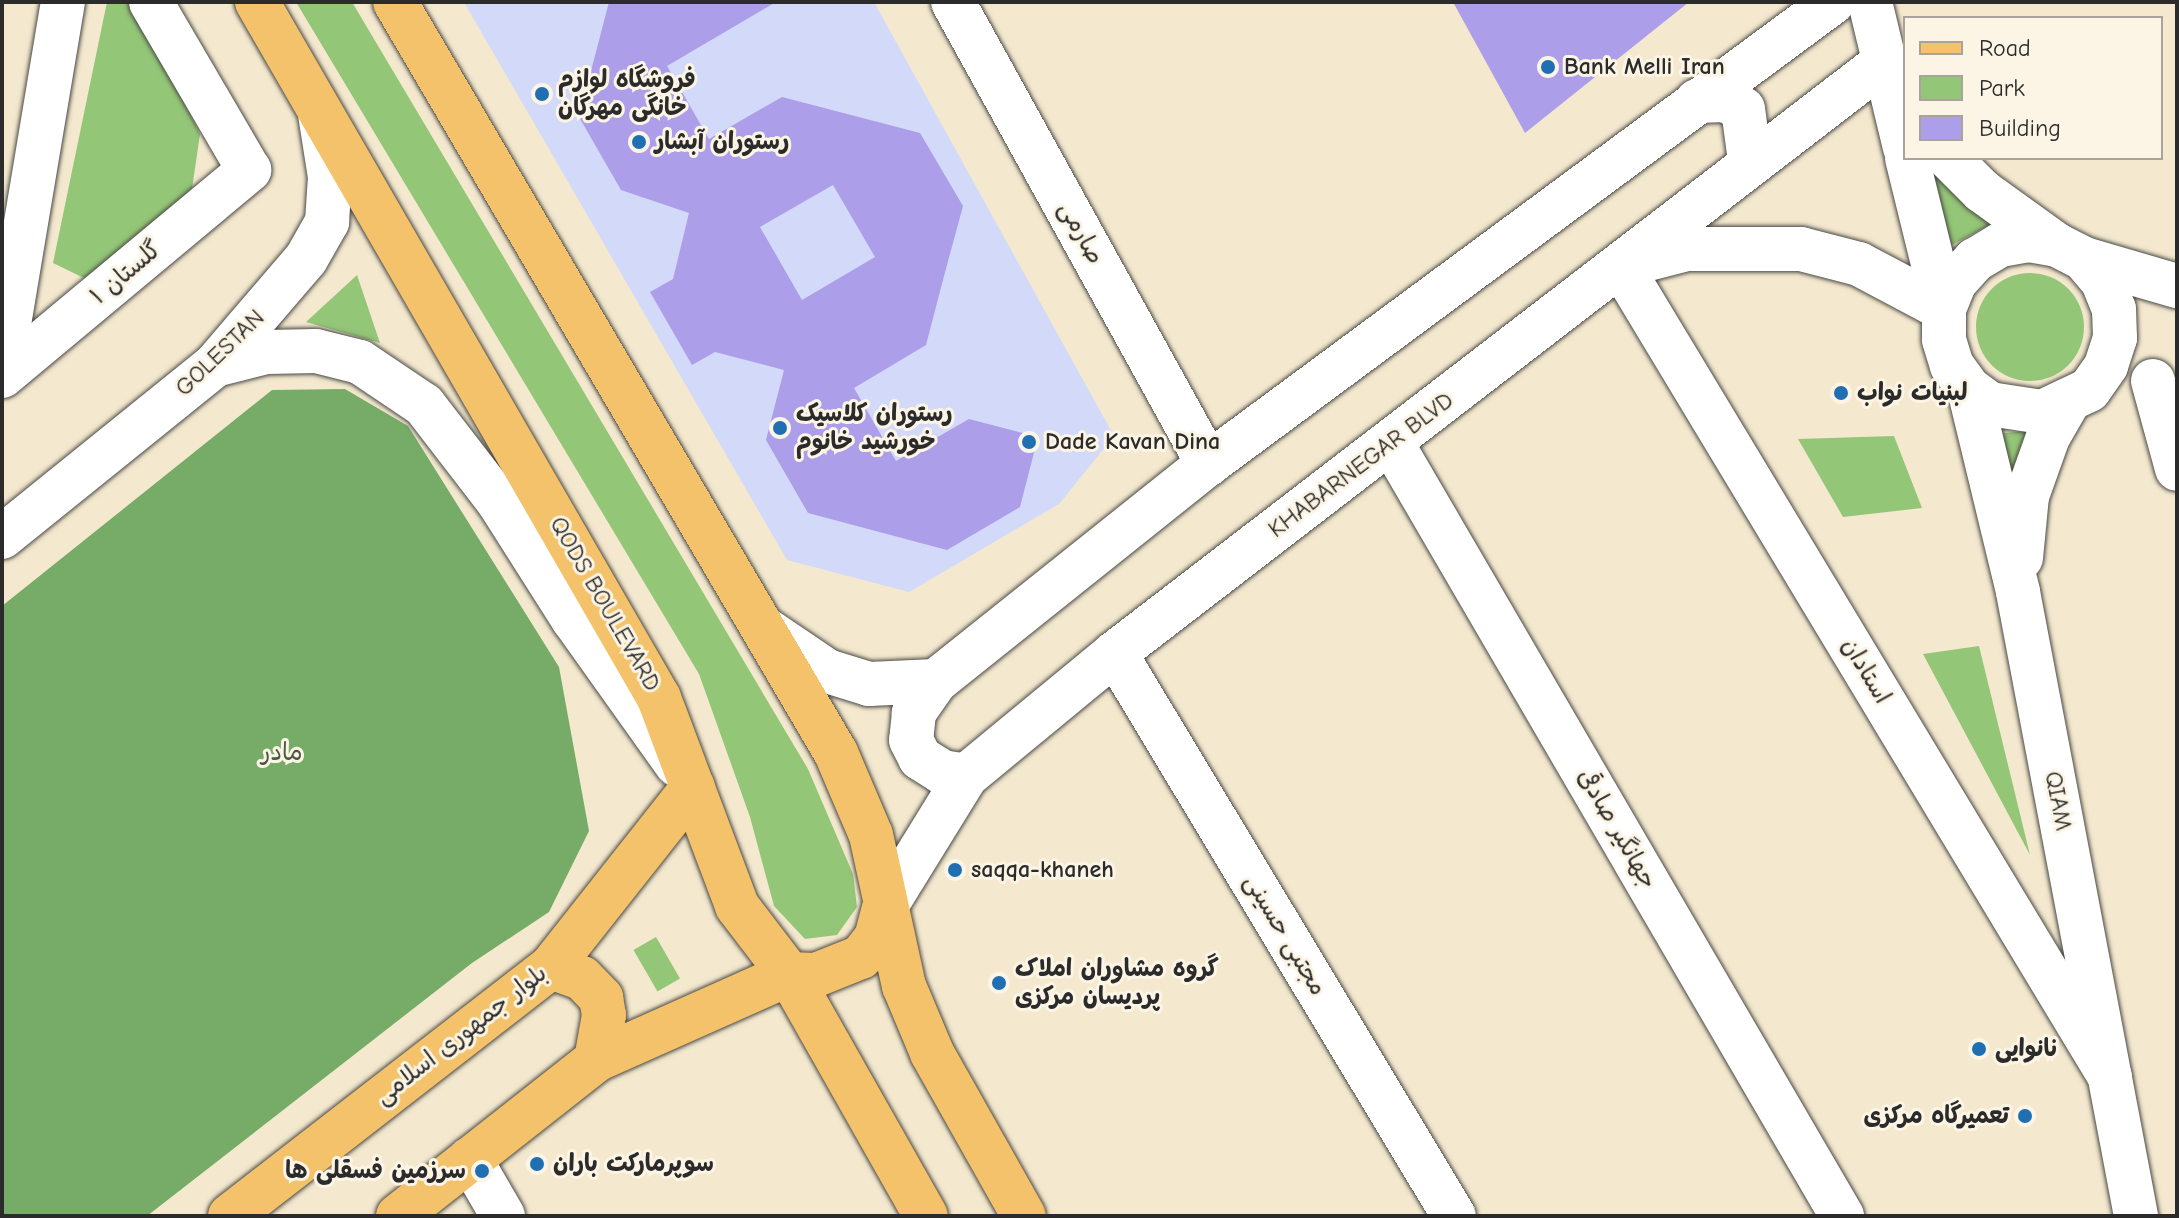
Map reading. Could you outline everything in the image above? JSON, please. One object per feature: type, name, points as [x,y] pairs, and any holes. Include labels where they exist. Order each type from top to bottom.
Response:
[{"type":"main road","name":"QODS BOULEVARD","points":[[257,2],[659,698],[737,906],[789,974],[926,1216]]},
{"type":"main road","points":[[395,2],[765,629],[842,767],[871,835],[884,909],[904,986],[932,1053],[1024,1216]]},
{"type":"main road","name":"بلوار جمهوری اسلامی","points":[[230,1216],[551,967],[693,787]]},
{"type":"main road","points":[[398,1216],[596,1060],[789,974],[816,975],[861,957],[876,938],[884,909]]},
{"type":"main road","points":[[551,967],[582,978],[601,998],[604,1015],[596,1060]]},
{"type":"street","points":[[2,366],[20,145],[63,2]]},
{"type":"street","name":"گلستان ۱","points":[[2,376],[249,170],[151,2]]},
{"type":"street","name":"صارمی","points":[[953,2],[1208,464]]},
{"type":"street","points":[[966,776],[942,772],[920,758],[911,740],[914,713],[936,681],[1208,464],[1833,2]]},
{"type":"street","points":[[1870,2],[1894,79],[1903,135]]},
{"type":"street","name":"KHABARNEGAR BLVD","points":[[884,909],[966,776],[1115,653],[1621,266],[1750,161],[1894,79]]},
{"type":"street","points":[[1697,101],[1725,100],[1743,109],[1750,161]]},
{"type":"street","name":"GOLESTAN","points":[[2,537],[215,365],[306,259],[327,222],[330,177],[319,108]]},
{"type":"street","points":[[1907,160],[1944,309],[1948,352],[1969,389],[1990,404],[2016,412],[2042,412],[2078,397],[2165,380],[2177,469]]},
{"type":"street","points":[[1951,160],[1982,191],[2070,252],[2103,282],[2114,309],[2115,338],[2106,366],[2048,437],[2027,496],[2018,592]]},
{"type":"street","points":[[1944,309],[1955,282],[1975,260],[2000,245],[2029,240],[2177,286]]},
{"type":"street","points":[[1621,266],[1687,249],[1801,249],[1859,264],[1944,309]]},
{"type":"street","name":"استادان","points":[[1621,266],[2110,1077]]},
{"type":"street","points":[[215,365],[266,352],[316,351],[360,362],[424,405],[498,501],[573,619],[693,787]]},
{"type":"street","name":"QIAM","points":[[1969,389],[2018,592],[2136,1216]]},
{"type":"street","name":"جهانگیر صادقی","points":[[1391,442],[1842,1216]]},
{"type":"street","points":[[765,629],[827,671],[869,684],[936,681]]},
{"type":"street","name":"مجتبی حسینی","points":[[1115,653],[1454,1216]]},
{"type":"street","points":[[470,1159],[503,1216]]},
{"type":"shaded area","points":[[874,2],[1114,436],[1059,504],[909,592],[787,560],[465,4]]},
{"type":"green space","points":[[107,2],[136,2],[200,134],[192,189],[88,280],[53,263]]},
{"type":"green space","points":[[296,2],[352,2],[808,769],[853,874],[857,907],[837,935],[805,939],[774,906],[750,817],[699,674]]},
{"type":"green space","points":[[1928,160],[1991,224],[1950,246]]},
{"type":"green space","points":[[2030,273],[2051,277],[2068,289],[2080,306],[2084,327],[2080,348],[2068,365],[2051,377],[2030,381],[2009,377],[1992,365],[1980,348],[1976,327],[1980,306],[1992,289],[2009,277]]},
{"type":"green space","points":[[357,275],[380,343],[306,322]]},
{"type":"green space","name":"مادر","points":[[345,389],[408,426],[559,667],[589,831],[549,912],[472,963],[147,1216],[2,1216],[2,606],[272,390]]},
{"type":"green space","points":[[2026,431],[2010,515],[1994,434]]},
{"type":"green space","points":[[1894,436],[1922,508],[1843,517],[1798,439]]},
{"type":"green space","points":[[1979,646],[2030,855],[1923,654]]},
{"type":"green space","points":[[656,937],[680,979],[657,992],[633,950]]},
{"type":"building","points":[[609,2],[776,2],[667,66],[709,139],[782,97],[920,133],[963,206],[926,345],[854,388],[896,461],[969,419],[1038,437],[1020,507],[947,550],[808,513],[766,440],[784,370],[715,352],[692,365],[650,292],[673,279],[689,213],[621,190],[579,117]],"holes":[[[833,185],[875,257],[802,300],[760,227]]]},
{"type":"building","name":"Bank Melli Iran","points":[[1453,2],[1689,2],[1525,133]]},
{"type":"place","name":"Bank Melli Iran","points":[[1548,67]]},
{"type":"place","name":"فروشگاه لوازم خانگی مهرگان","points":[[542,94]]},
{"type":"place","name":"رستوران آبشار","points":[[639,142]]},
{"type":"place","name":"لبنیات نواب","points":[[1841,393]]},
{"type":"place","name":"رستوران کلاسیک خورشید خانوم","points":[[780,428]]},
{"type":"place","name":"Dade Kavan Dina","points":[[1029,442]]},
{"type":"place","name":"saqqa-khaneh","points":[[955,870]]},
{"type":"place","name":"گروه مشاوران املاک پردیسان مرکزی","points":[[999,983]]},
{"type":"place","name":"نانوایی","points":[[1979,1049]]},
{"type":"place","name":"تعمیرگاه مرکزی","points":[[2025,1116]]},
{"type":"place","name":"سوپرمارکت باران","points":[[537,1164]]},
{"type":"place","name":"سرزمین فسقلی ها","points":[[482,1171]]}]
